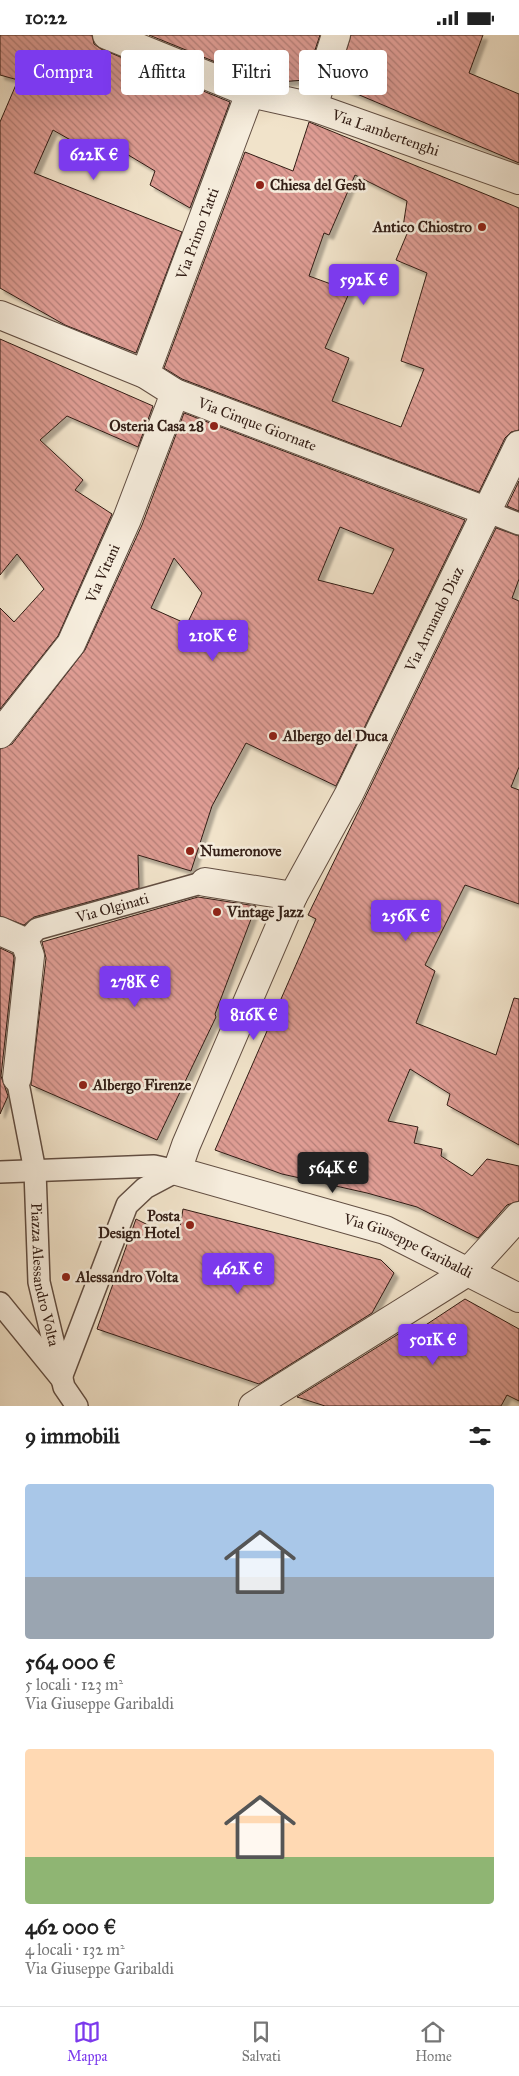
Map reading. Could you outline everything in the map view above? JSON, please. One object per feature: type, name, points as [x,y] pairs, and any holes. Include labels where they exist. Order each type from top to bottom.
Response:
[{"type":"street","name":"Via Lambertenghi","points":[[107,35],[214,78]]},
{"type":"street","points":[[313,107],[336,35]]},
{"type":"street","name":"Via Primo Tatti","points":[[145,374],[249,95]]},
{"type":"street","name":"Via Lambertenghi","points":[[259,95],[313,107],[519,180]]},
{"type":"street","name":"Via Cinque Giornate","points":[[0,315],[145,374],[175,393],[519,524]]},
{"type":"street","name":"Via Vitani","points":[[0,734],[71,644],[127,519],[175,393]]},
{"type":"street","name":"Via Armando Diaz","points":[[177,1171],[186,1145],[292,897],[349,795],[519,445]]},
{"type":"street","points":[[205,881],[292,897]]},
{"type":"street","name":"Via Olginati","points":[[24,942],[36,929],[205,881]]},
{"type":"street","points":[[0,931],[24,942],[30,957],[17,1078]]},
{"type":"street","name":"Piazza Alessandro Volta","points":[[17,1078],[35,1171],[39,1282],[61,1378],[64,1387],[77,1406]]},
{"type":"street","points":[[0,1172],[154,1166],[177,1171]]},
{"type":"street","name":"Via Giuseppe Garibaldi","points":[[177,1171],[385,1230],[519,1298]]},
{"type":"street","name":"Piazza Alessandro Volta","points":[[61,1378],[127,1205],[145,1188],[177,1171]]},
{"type":"street","points":[[253,1406],[468,1271],[519,1216]]},
{"type":"street","name":"Piazza Alessandro Volta","points":[[0,1303],[61,1378]]},
{"type":"building","points":[[0,35],[92,35],[94,44],[103,50],[15,50],[15,79],[0,75]]},
{"type":"building","points":[[149,35],[320,35],[315,50],[299,50],[299,80],[289,81],[289,50],[214,50],[214,61],[204,57],[204,50],[186,50]]},
{"type":"building","points":[[351,35],[483,35],[469,73],[519,94],[519,163],[359,95],[387,95],[387,50],[346,50]]},
{"type":"building","points":[[111,53],[121,57],[121,95],[204,95],[204,91],[230,102],[190,208],[150,185],[155,171],[110,144],[104,159],[53,130],[34,173],[182,232],[136,353],[65,325],[0,288],[0,122],[15,87],[15,95],[111,95]]},
{"type":"building","points":[[309,122],[519,208],[519,430],[511,432],[505,438],[479,492],[182,379],[164,368],[245,152],[293,171]],"holes":[[[355,175],[407,201],[403,227],[409,229],[396,260],[427,273],[401,361],[424,369],[401,427],[332,401],[349,358],[325,348],[350,291],[309,276],[324,233],[329,235]]]},
{"type":"building","points":[[0,339],[153,406],[138,447],[67,416],[40,440],[83,480],[75,490],[112,514],[58,636],[0,709],[0,608],[14,622],[44,589],[17,554],[0,575]]},
{"type":"building","points":[[184,413],[465,520],[336,786],[246,743],[212,806],[191,871],[138,855],[139,888],[34,917],[24,925],[0,916],[0,749],[12,744],[85,650],[142,525]],"holes":[[[340,527],[394,549],[373,594],[318,580]],[[174,558],[202,593],[187,624],[151,608]]]},
{"type":"building","points":[[519,481],[519,511],[507,506]]},
{"type":"building","points":[[496,528],[519,536],[519,579],[512,598],[519,601],[519,767],[511,787],[519,790],[519,904],[465,885],[425,965],[435,971],[416,1023],[496,1055],[514,998],[519,999],[519,1145],[447,1105],[450,1094],[410,1069],[388,1121],[418,1127],[414,1143],[442,1149],[441,1156],[472,1176],[487,1159],[519,1166],[519,1201],[507,1205],[478,1238],[417,1207],[367,1193],[282,1174],[215,1150],[316,919],[308,915]]},
{"type":"building","points":[[198,897],[256,906],[215,1014],[216,1017],[157,1140],[31,1085],[46,958],[42,942]]},
{"type":"building","points":[[0,948],[13,954],[14,958],[1,1076],[8,1096],[0,1114]]},
{"type":"building","points":[[183,1209],[381,1260],[394,1273],[372,1313],[259,1384],[97,1329],[136,1219],[178,1240]]},
{"type":"building","points":[[465,1299],[519,1329],[519,1401],[507,1395],[501,1406],[325,1406],[297,1397],[400,1333],[409,1336]]},
{"type":"place","name":"Chiesa del Gesù","points":[[260,185]]},
{"type":"place","name":"Antico Chiostro","points":[[482,227]]},
{"type":"place","name":"Osteria Casa 28","points":[[214,426]]},
{"type":"place","name":"Albergo del Duca","points":[[273,736]]},
{"type":"place","name":"Numeronove","points":[[190,851]]},
{"type":"place","name":"Vintage Jazz","points":[[217,912]]},
{"type":"place","name":"Albergo Firenze","points":[[83,1085]]},
{"type":"place","name":"Posta Design Hotel","points":[[190,1225]]},
{"type":"place","name":"Alessandro Volta","points":[[66,1277]]}]
